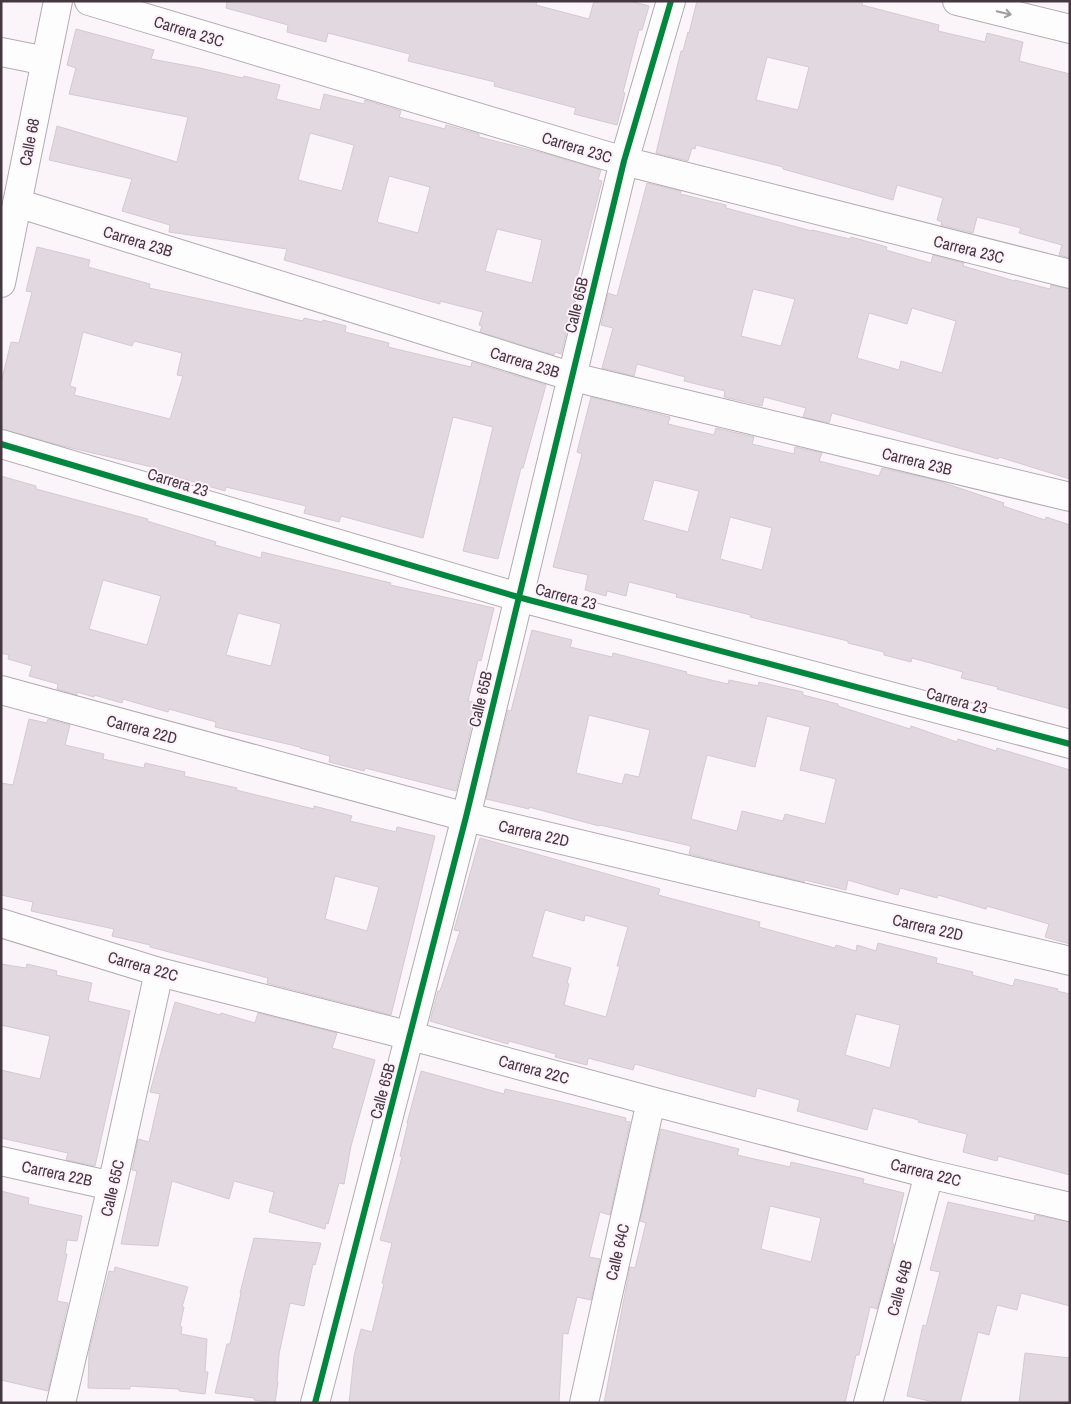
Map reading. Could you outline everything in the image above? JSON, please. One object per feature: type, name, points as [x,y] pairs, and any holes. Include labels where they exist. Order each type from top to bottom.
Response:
[{"type":"street","name":"Calle 68","points":[[1,283],[58,1]]},
{"type":"street","name":"Carrera 23C","points":[[90,1],[624,161],[1070,274]]},
{"type":"street","name":"Calle 65B","points":[[315,1403],[466,817],[624,161],[671,1]]},
{"type":"street","points":[[957,1],[1070,29]]},
{"type":"street","points":[[1,52],[46,61]]},
{"type":"street","name":"Carrera 23B","points":[[17,203],[573,378],[1070,498]]},
{"type":"street","name":"Carrera 23","points":[[1,444],[518,597],[1070,744]]},
{"type":"street","name":"Carrera 22D","points":[[1,690],[466,817],[1070,961]]},
{"type":"street","name":"Carrera 22C","points":[[1,923],[159,972],[410,1036],[929,1174],[1070,1207]]},
{"type":"street","name":"Calle 65C","points":[[61,1403],[112,1186],[159,972]]},
{"type":"street","name":"Calle 64C","points":[[584,1403],[651,1101]]},
{"type":"street","name":"Carrera 22B","points":[[1,1161],[112,1186]]},
{"type":"street","name":"Calle 64B","points":[[868,1403],[929,1174]]},
{"type":"building","points":[[227,1],[537,1],[536,5],[589,19],[594,1],[630,1],[649,6],[642,30],[639,30],[623,92],[625,93],[617,125],[574,114],[576,108],[494,86],[495,82],[408,61],[410,54],[328,33],[326,42],[287,32],[288,25],[226,8]]},
{"type":"building","points":[[697,1],[863,1],[862,5],[939,25],[938,31],[985,42],[987,33],[1023,42],[1019,61],[1070,74],[1070,258],[1059,255],[1062,245],[1019,233],[1021,228],[977,217],[973,233],[941,225],[942,222],[937,220],[943,198],[897,185],[893,200],[783,169],[783,167],[696,145],[695,149],[692,148],[688,161],[656,153],[681,51],[683,51]],"holes":[[[767,57],[809,67],[798,110],[756,100]]]},
{"type":"building","points":[[76,29],[154,50],[151,59],[243,78],[244,76],[280,85],[276,99],[320,110],[324,94],[364,104],[365,100],[401,111],[399,117],[445,129],[446,125],[479,134],[479,137],[601,170],[598,180],[602,181],[575,285],[578,286],[561,354],[555,352],[554,355],[480,332],[482,326],[479,325],[483,312],[440,301],[440,304],[284,260],[287,249],[169,232],[170,225],[122,211],[132,179],[49,160],[57,126],[177,162],[188,117],[69,94],[76,68],[67,65]],"holes":[[[310,133],[354,145],[342,191],[298,180]],[[389,176],[430,187],[418,233],[377,222]],[[497,229],[542,240],[532,283],[485,271]]]},
{"type":"building","points":[[647,183],[681,191],[680,194],[726,205],[726,208],[812,231],[850,239],[851,237],[887,247],[886,250],[931,263],[933,255],[964,263],[963,266],[1015,281],[1050,289],[1051,285],[1070,289],[1070,479],[999,457],[998,459],[832,413],[829,423],[803,417],[806,408],[764,397],[762,406],[724,397],[725,391],[684,381],[685,377],[637,364],[634,376],[602,368],[613,328],[601,325],[608,293],[617,296]],"holes":[[[753,289],[795,299],[781,346],[741,336]],[[912,308],[956,321],[942,373],[901,361],[899,370],[857,358],[869,313],[907,324]]]},
{"type":"building","points":[[37,247],[90,260],[88,267],[150,284],[149,288],[303,321],[304,318],[322,322],[323,320],[346,326],[345,332],[389,343],[388,347],[471,367],[472,362],[546,385],[523,468],[521,468],[498,559],[463,551],[493,427],[453,417],[423,538],[341,516],[339,522],[304,513],[306,506],[226,487],[225,491],[156,471],[156,468],[1,429],[1,383],[11,342],[19,343],[32,292],[26,291]],"holes":[[[83,332],[132,346],[134,341],[182,353],[177,375],[183,376],[170,419],[74,395],[76,388],[70,386]]]},
{"type":"building","points":[[591,397],[670,417],[668,424],[714,435],[716,428],[754,437],[752,444],[794,454],[795,447],[822,453],[819,461],[879,476],[882,468],[935,480],[1004,503],[1003,506],[1045,520],[1046,517],[1070,525],[1070,709],[961,678],[963,672],[912,658],[911,662],[884,655],[884,652],[848,643],[848,641],[750,617],[751,615],[676,597],[677,594],[629,582],[626,596],[607,591],[606,596],[585,590],[588,575],[553,567],[582,454],[577,452]],"holes":[[[654,480],[699,491],[688,532],[643,520]],[[730,517],[772,528],[762,570],[720,559]]]},
{"type":"building","points":[[1,476],[36,486],[36,489],[148,519],[147,521],[216,542],[215,545],[261,558],[262,552],[391,583],[390,585],[494,608],[481,661],[478,660],[468,701],[477,703],[456,791],[365,768],[364,771],[329,762],[330,756],[215,727],[216,722],[169,709],[168,712],[123,699],[122,703],[94,695],[94,697],[77,692],[77,695],[57,689],[58,684],[29,676],[32,666],[8,659],[9,655],[1,653]],"holes":[[[103,580],[161,596],[147,645],[89,629]],[[238,613],[281,624],[271,666],[226,655]]]},
{"type":"building","points":[[532,630],[572,640],[570,647],[612,657],[613,653],[728,684],[729,680],[758,686],[759,682],[803,692],[803,695],[838,704],[838,706],[910,729],[911,726],[957,742],[958,739],[996,751],[997,748],[1070,770],[1070,944],[1045,937],[1049,924],[987,906],[986,909],[938,895],[937,898],[900,888],[898,895],[848,880],[846,890],[805,880],[804,882],[689,854],[691,846],[599,826],[529,807],[529,809],[486,799],[508,710],[511,711]],"holes":[[[589,715],[650,730],[639,777],[625,774],[622,784],[576,773]],[[767,716],[810,727],[800,770],[836,779],[825,824],[785,814],[783,821],[742,811],[737,831],[691,819],[707,755],[755,767]]]},
{"type":"building","points":[[29,719],[47,723],[48,719],[70,725],[65,745],[104,754],[103,759],[144,768],[145,763],[185,772],[184,776],[237,788],[236,790],[352,816],[350,821],[396,832],[397,827],[435,836],[391,1015],[267,983],[268,978],[112,936],[114,929],[31,911],[33,902],[1,895],[1,783],[13,785]],"holes":[[[335,876],[379,887],[367,931],[325,919]]]},
{"type":"building","points":[[480,838],[660,889],[658,895],[760,922],[759,927],[835,948],[836,945],[856,951],[857,945],[876,951],[878,943],[937,958],[936,963],[973,972],[972,975],[1013,986],[1015,979],[1058,989],[1057,991],[1070,994],[1070,1175],[998,1156],[997,1161],[963,1152],[967,1134],[873,1108],[867,1130],[797,1111],[800,1100],[757,1088],[755,1097],[635,1064],[633,1070],[588,1058],[587,1065],[555,1057],[556,1054],[509,1041],[508,1044],[430,1021],[438,991],[440,991],[460,931],[454,930]],"holes":[[[545,910],[584,921],[585,915],[628,927],[606,1017],[564,1005],[571,968],[532,957]],[[856,1014],[900,1025],[890,1068],[845,1055]]]},
{"type":"building","points":[[1,964],[26,968],[27,964],[57,971],[56,975],[92,983],[88,1001],[130,1011],[95,1166],[66,1160],[68,1153],[1,1138],[1,1070],[40,1079],[50,1036],[1,1025]]},
{"type":"building","points":[[175,1002],[255,1023],[258,1013],[337,1033],[332,1048],[375,1060],[351,1146],[344,1184],[339,1183],[325,1229],[269,1212],[274,1192],[234,1181],[229,1199],[172,1181],[158,1246],[121,1244],[137,1171],[132,1170],[138,1139],[149,1142],[160,1094],[150,1092]]},
{"type":"building","points":[[421,1071],[504,1094],[505,1089],[566,1103],[626,1118],[625,1121],[630,1122],[610,1215],[600,1212],[589,1257],[600,1259],[591,1300],[577,1297],[568,1334],[563,1333],[559,1403],[349,1403],[354,1356],[361,1329],[372,1332],[384,1284],[382,1283],[392,1243],[380,1240],[402,1157],[400,1156],[407,1123]]},
{"type":"building","points":[[661,1129],[739,1149],[737,1155],[790,1167],[791,1162],[864,1179],[863,1183],[904,1193],[892,1243],[894,1244],[877,1309],[870,1307],[845,1403],[604,1403],[630,1267],[635,1268],[646,1223],[640,1221]],"holes":[[[770,1206],[821,1218],[811,1262],[761,1249]]]},
{"type":"building","points":[[1,1191],[29,1198],[28,1204],[82,1216],[77,1241],[67,1240],[65,1254],[67,1254],[57,1301],[68,1303],[48,1391],[1,1380]]},
{"type":"building","points":[[948,1202],[1034,1221],[1035,1215],[1070,1222],[1070,1306],[1021,1293],[1017,1310],[997,1305],[989,1335],[978,1332],[960,1403],[939,1403],[907,1396],[923,1325],[926,1326],[940,1272],[930,1270]]},
{"type":"building","points":[[254,1238],[321,1243],[315,1265],[313,1264],[304,1306],[290,1303],[279,1354],[275,1403],[215,1393],[227,1344],[230,1344],[240,1293]]},
{"type":"building","points":[[115,1267],[188,1287],[182,1307],[184,1307],[180,1326],[182,1327],[181,1334],[207,1339],[205,1372],[208,1372],[205,1394],[179,1391],[179,1389],[130,1386],[130,1389],[88,1388],[89,1352],[109,1271],[114,1272]]},
{"type":"building","points":[[1025,1353],[1070,1358],[1070,1403],[1019,1403]]},
{"type":"cycle path","points":[[315,1403],[466,817],[624,161],[671,1]]},
{"type":"cycle path","points":[[1,444],[518,597],[1070,744]]}]
